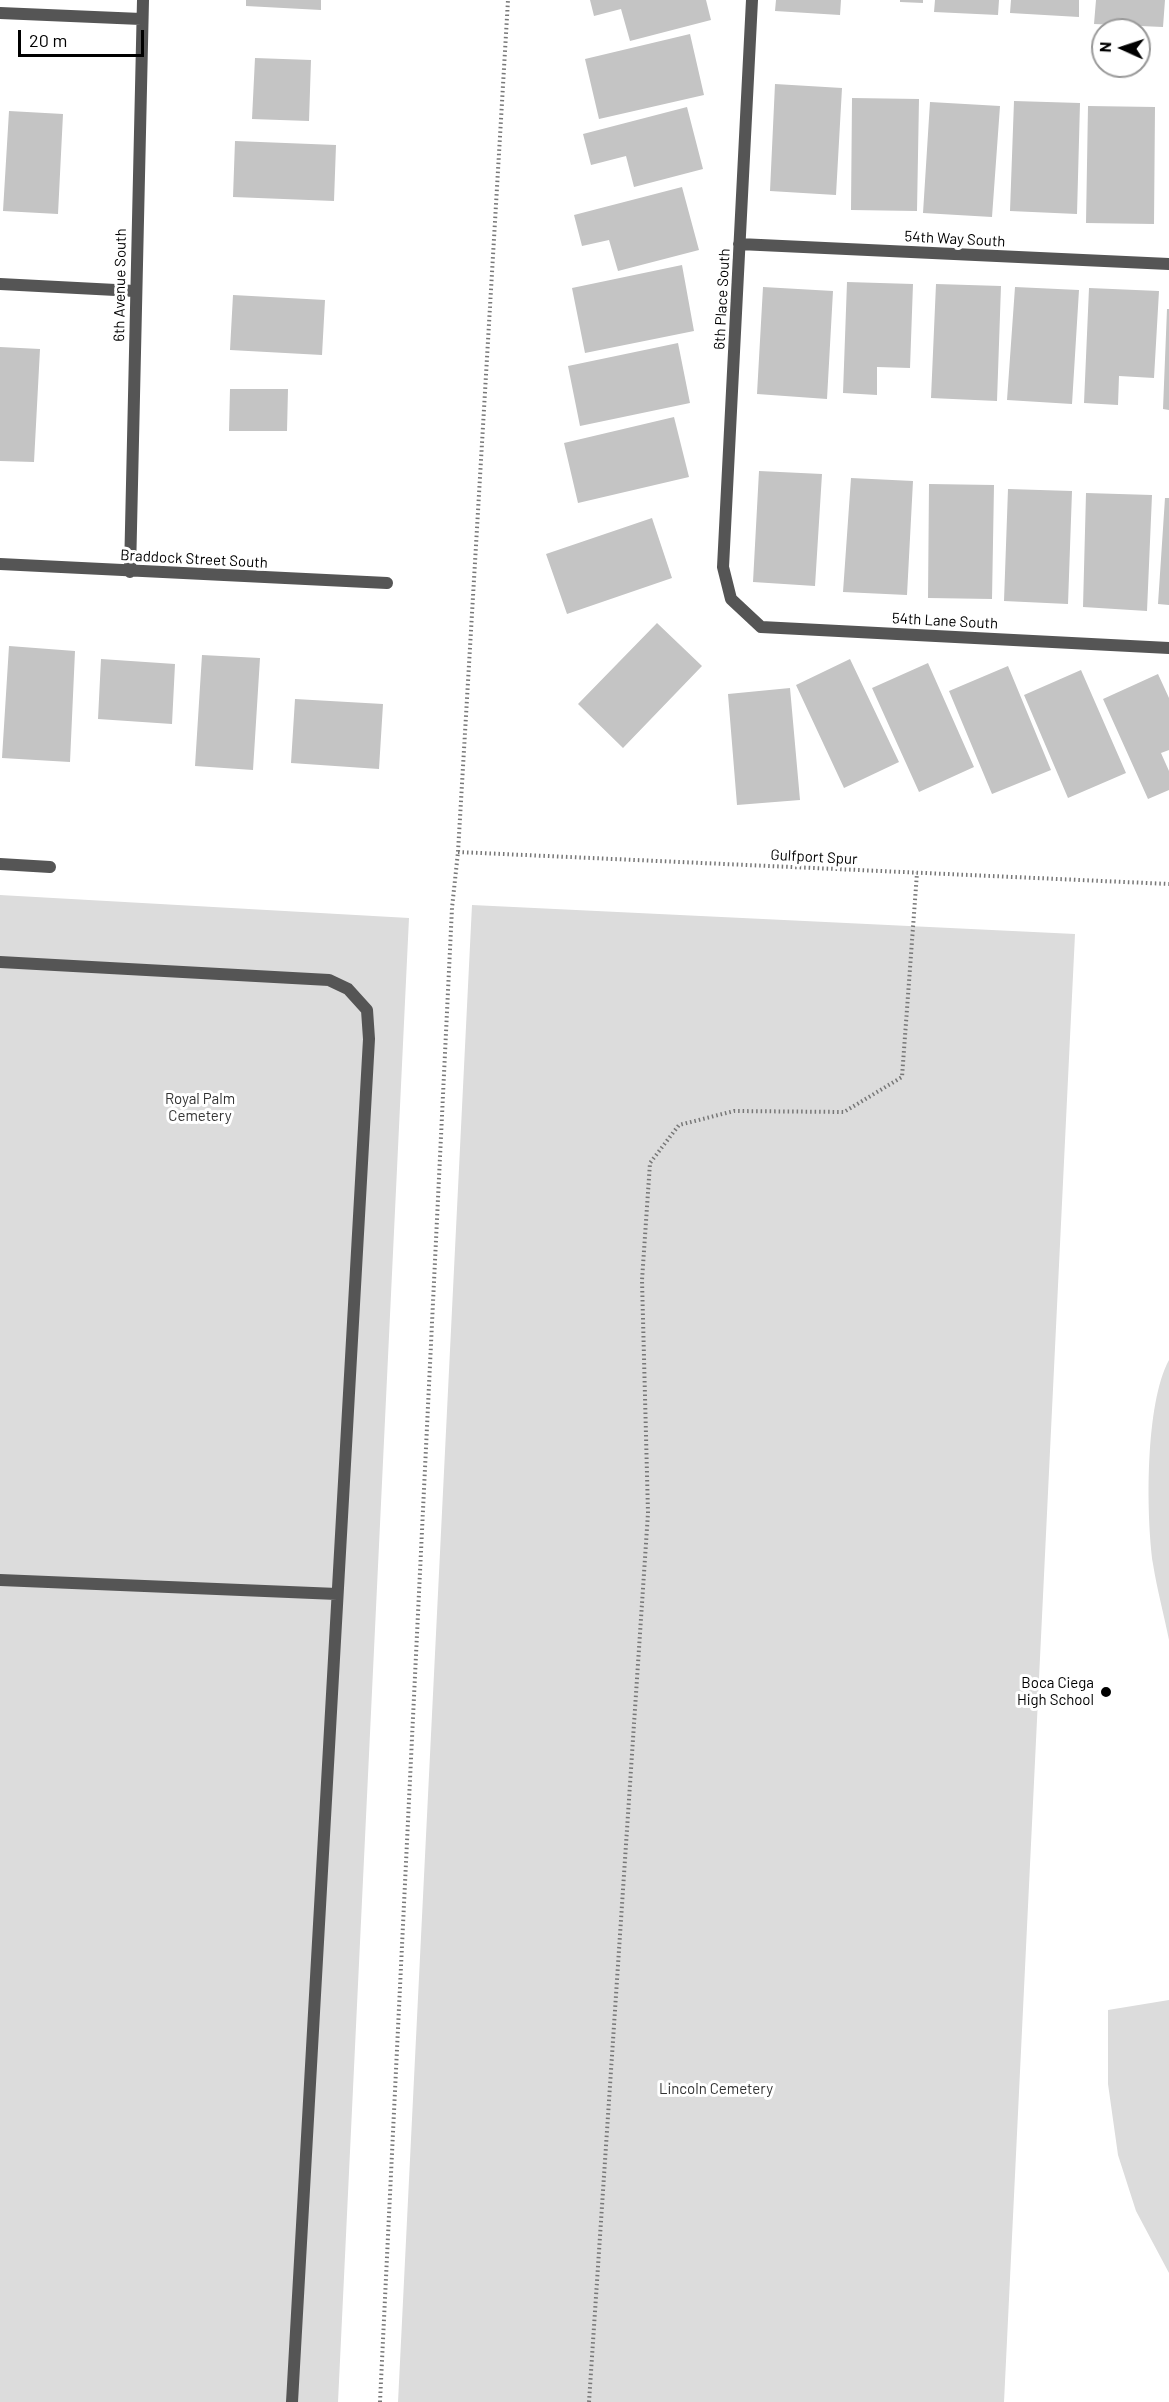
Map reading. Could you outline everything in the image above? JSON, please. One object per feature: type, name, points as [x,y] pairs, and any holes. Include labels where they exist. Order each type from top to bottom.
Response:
[{"type":"street","name":"6th Avenue South","points":[[130,572],[143,0]]},
{"type":"street","name":"6th Place South","points":[[731,599],[723,567],[752,0]]},
{"type":"street","points":[[0,13],[141,19]]},
{"type":"street","name":"54th Way South","points":[[740,244],[1169,264]]},
{"type":"street","points":[[0,284],[135,291]]},
{"type":"street","name":"Braddock Street South","points":[[0,564],[387,583]]},
{"type":"street","name":"54th Lane South","points":[[731,599],[761,627],[1169,648]]},
{"type":"street","points":[[0,864],[50,867]]},
{"type":"street","points":[[0,962],[329,980],[348,989],[367,1010],[369,1039],[292,2402]]},
{"type":"street","points":[[0,1580],[337,1594]]},
{"type":"path","points":[[380,2402],[453,908],[508,0]]},
{"type":"path","name":"Gulfport Spur","points":[[458,852],[1169,884]]},
{"type":"path","points":[[589,2402],[648,1513],[642,1280],[650,1163],[679,1125],[734,1111],[844,1112],[903,1077],[917,873]]},
{"type":"green space","name":"Royal Palm Cemetery","points":[[0,895],[409,918],[338,2402],[0,2402]]},
{"type":"green space","name":"Lincoln Cemetery","points":[[472,905],[1075,934],[1004,2402],[398,2402]]},
{"type":"green space","points":[[1169,1360],[1169,1640],[1153,1564],[1149,1517],[1149,1460],[1155,1403]]},
{"type":"green space","points":[[1169,2000],[1169,2273],[1136,2211],[1118,2155],[1108,2084],[1108,2010]]},
{"type":"building","points":[[246,0],[321,0],[321,10],[246,6]]},
{"type":"building","points":[[590,0],[706,0],[711,20],[630,41],[621,9],[594,16]]},
{"type":"building","points":[[776,0],[841,0],[840,15],[775,11]]},
{"type":"building","points":[[900,0],[923,0],[923,3],[900,2]]},
{"type":"building","points":[[935,0],[999,0],[998,15],[934,12]]},
{"type":"building","points":[[1011,0],[1079,0],[1079,17],[1010,13]]},
{"type":"building","points":[[1096,0],[1165,0],[1163,27],[1151,26],[1151,18],[1094,18]]},
{"type":"building","points":[[690,34],[704,95],[599,119],[585,59]]},
{"type":"building","points":[[255,58],[311,60],[309,121],[252,119]]},
{"type":"building","points":[[775,84],[842,88],[836,195],[770,191]]},
{"type":"building","points":[[852,98],[919,99],[917,211],[851,210]]},
{"type":"building","points":[[1014,101],[1080,103],[1077,214],[1010,211]]},
{"type":"building","points":[[930,102],[1000,106],[992,217],[923,213]]},
{"type":"building","points":[[1088,106],[1155,107],[1154,224],[1086,223]]},
{"type":"building","points":[[687,107],[703,169],[634,187],[626,156],[591,165],[583,134]]},
{"type":"building","points":[[9,111],[63,114],[58,214],[3,211]]},
{"type":"building","points":[[235,141],[336,145],[334,201],[233,197]]},
{"type":"building","points":[[682,187],[699,250],[618,271],[609,240],[582,246],[574,215]]},
{"type":"building","points":[[682,265],[694,331],[585,353],[572,288]]},
{"type":"building","points":[[847,282],[913,284],[910,368],[877,367],[877,395],[843,393]]},
{"type":"building","points":[[936,284],[1001,286],[997,401],[931,398]]},
{"type":"building","points":[[763,287],[833,291],[827,399],[757,394]]},
{"type":"building","points":[[1015,287],[1079,290],[1072,404],[1007,400]]},
{"type":"building","points":[[1089,288],[1159,291],[1154,378],[1119,376],[1118,405],[1084,403]]},
{"type":"building","points":[[233,295],[325,300],[322,355],[230,350]]},
{"type":"building","points":[[1167,309],[1169,309],[1169,410],[1163,409]]},
{"type":"building","points":[[678,343],[690,403],[580,426],[568,366]]},
{"type":"building","points":[[0,347],[40,349],[34,462],[0,461]]},
{"type":"building","points":[[230,389],[288,389],[287,431],[229,431]]},
{"type":"building","points":[[674,417],[689,477],[578,503],[564,443]]},
{"type":"building","points":[[759,471],[822,474],[815,586],[753,582]]},
{"type":"building","points":[[851,478],[913,481],[907,595],[843,592]]},
{"type":"building","points":[[929,484],[994,485],[992,599],[928,598]]},
{"type":"building","points":[[1008,489],[1072,491],[1068,604],[1004,601]]},
{"type":"building","points":[[1086,493],[1152,495],[1147,611],[1083,607]]},
{"type":"building","points":[[1165,498],[1169,498],[1169,605],[1158,604]]},
{"type":"building","points":[[652,518],[672,578],[567,614],[546,554]]},
{"type":"building","points":[[657,623],[702,666],[623,748],[578,704]]},
{"type":"building","points":[[9,646],[75,651],[70,762],[2,758]]},
{"type":"building","points":[[202,655],[260,658],[253,770],[195,766]]},
{"type":"building","points":[[101,659],[175,664],[172,724],[98,719]]},
{"type":"building","points":[[850,659],[899,762],[844,788],[796,685]]},
{"type":"building","points":[[928,663],[974,767],[919,792],[872,688]]},
{"type":"building","points":[[1008,666],[1051,770],[992,794],[949,691]]},
{"type":"building","points":[[1081,670],[1126,773],[1068,798],[1024,695]]},
{"type":"building","points":[[1158,674],[1169,698],[1169,750],[1161,753],[1169,771],[1169,790],[1148,799],[1103,699]]},
{"type":"building","points":[[790,688],[800,800],[737,805],[728,694]]},
{"type":"building","points":[[295,699],[383,704],[379,769],[291,763]]},
{"type":"place","name":"Boca Ciega High School","points":[[1106,1692]]}]
